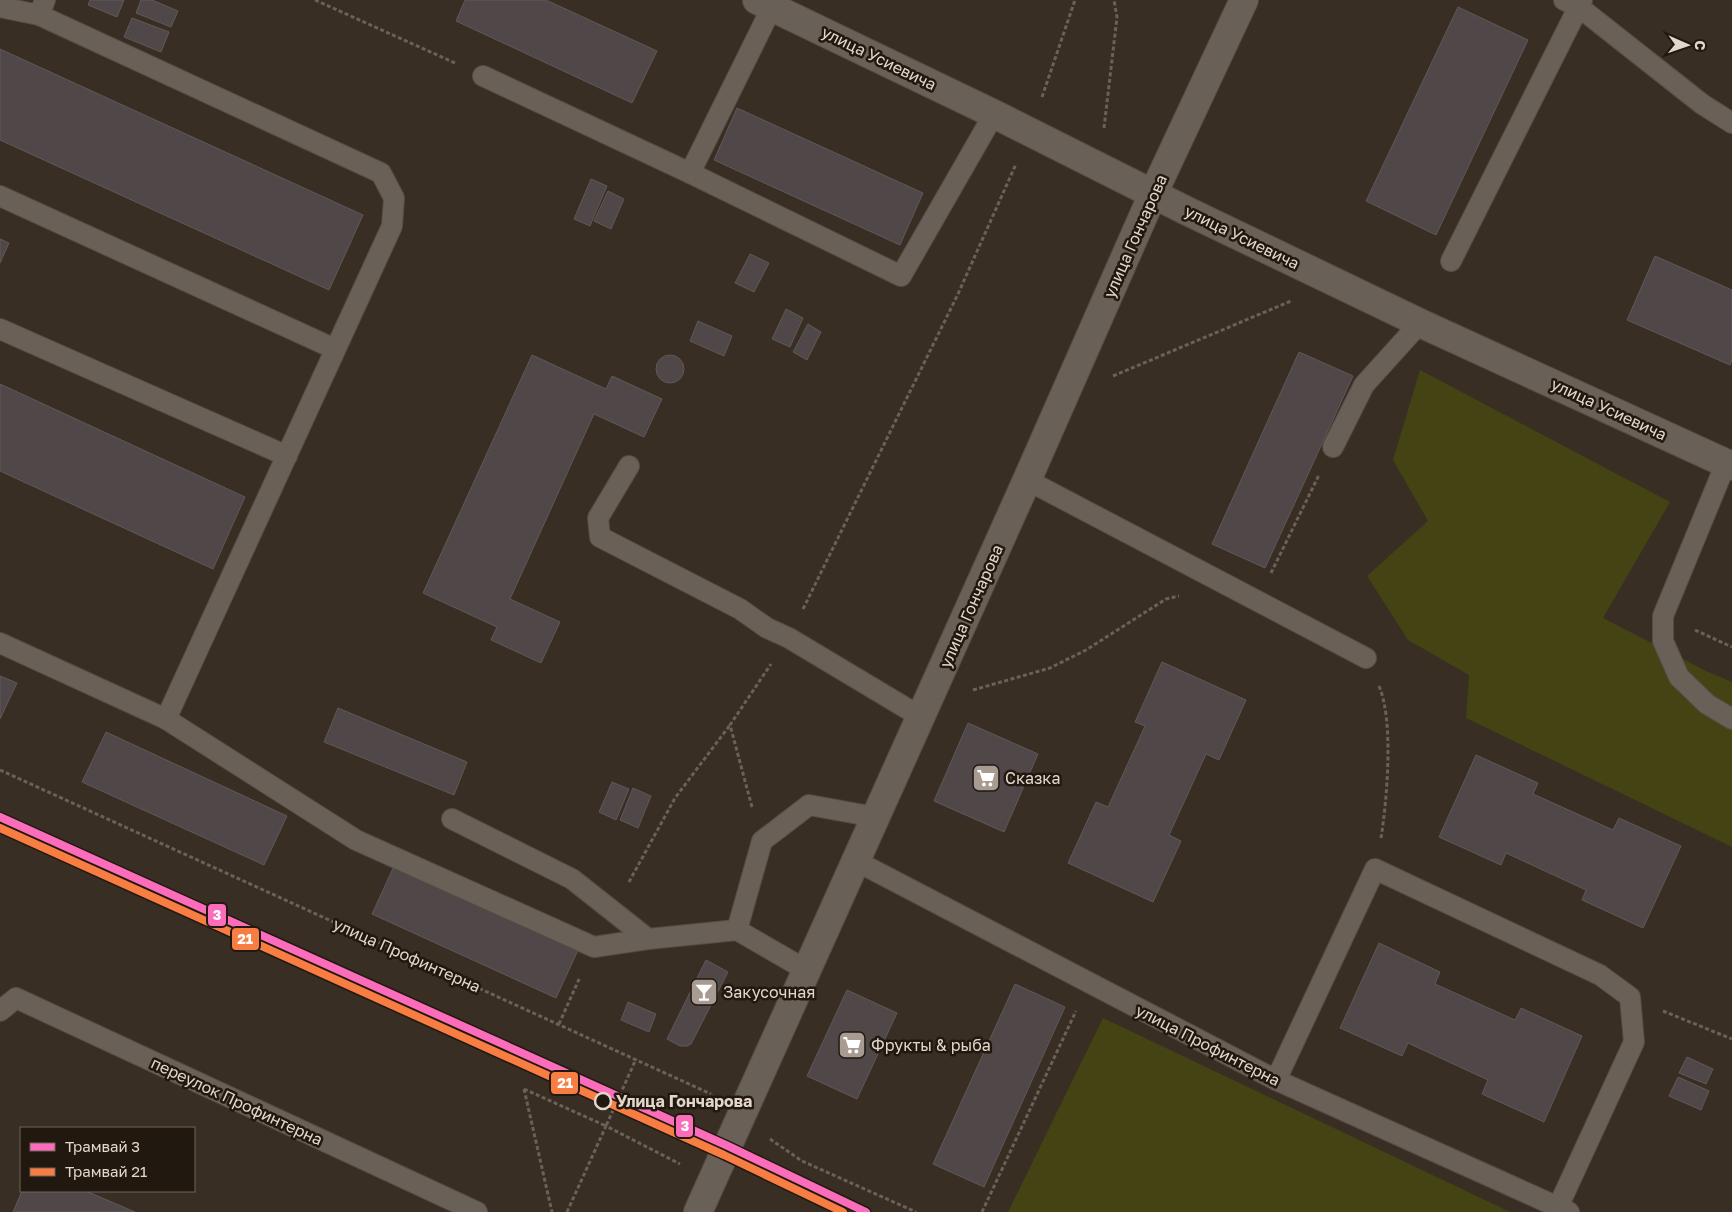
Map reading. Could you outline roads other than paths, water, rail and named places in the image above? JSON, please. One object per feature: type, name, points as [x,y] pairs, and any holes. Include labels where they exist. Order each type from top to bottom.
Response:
[{"type":"street","name":"улица Гончарова","points":[[698,1212],[808,971],[1153,194],[1244,0]]},
{"type":"street","name":"улица Усиевича","points":[[765,4],[1030,131],[1153,194],[1420,323],[1729,464]]},
{"type":"lane","points":[[1451,261],[1575,2],[1702,104],[1732,123]]},
{"type":"lane","points":[[690,173],[765,4]]},
{"type":"lane","points":[[0,7],[42,8],[381,173],[394,198],[392,226],[166,719]]},
{"type":"lane","points":[[483,76],[690,173],[901,276],[994,114]]},
{"type":"lane","points":[[0,196],[335,349]]},
{"type":"lane","points":[[1334,447],[1364,385],[1420,323]]},
{"type":"lane","points":[[0,328],[287,456]]},
{"type":"lane","points":[[1729,464],[1662,616],[1663,641],[1679,677],[1707,704],[1732,719]]},
{"type":"lane","points":[[629,466],[598,518],[600,538],[740,609],[767,628],[789,638],[921,717]]},
{"type":"lane","points":[[1027,480],[1366,658]]},
{"type":"lane","points":[[0,643],[166,719],[356,840],[594,947],[648,939],[736,930],[808,971]]},
{"type":"lane","points":[[736,930],[762,841],[809,805],[875,817]]},
{"type":"lane","points":[[452,819],[572,879],[648,939]]},
{"type":"lane","name":"улица Профинтерна","points":[[856,861],[1276,1080],[1564,1210]]},
{"type":"lane","points":[[1276,1080],[1375,869],[1600,975],[1630,997],[1634,1042],[1564,1210]]},
{"type":"lane","name":"переулок Профинтерна","points":[[0,1011],[16,998],[478,1212]]},
{"type":"tram line","name":"3","points":[[0,817],[728,1146],[866,1212]]},
{"type":"tram line","name":"21","points":[[0,828],[724,1155],[843,1212]]},
{"type":"place","name":"Сказка","points":[[986,778]]},
{"type":"place","name":"Закусочная","points":[[704,992]]},
{"type":"place","name":"Фрукты & рыба","points":[[852,1045]]},
{"type":"place","name":"Улица Гончарова","points":[[603,1101]]}]
